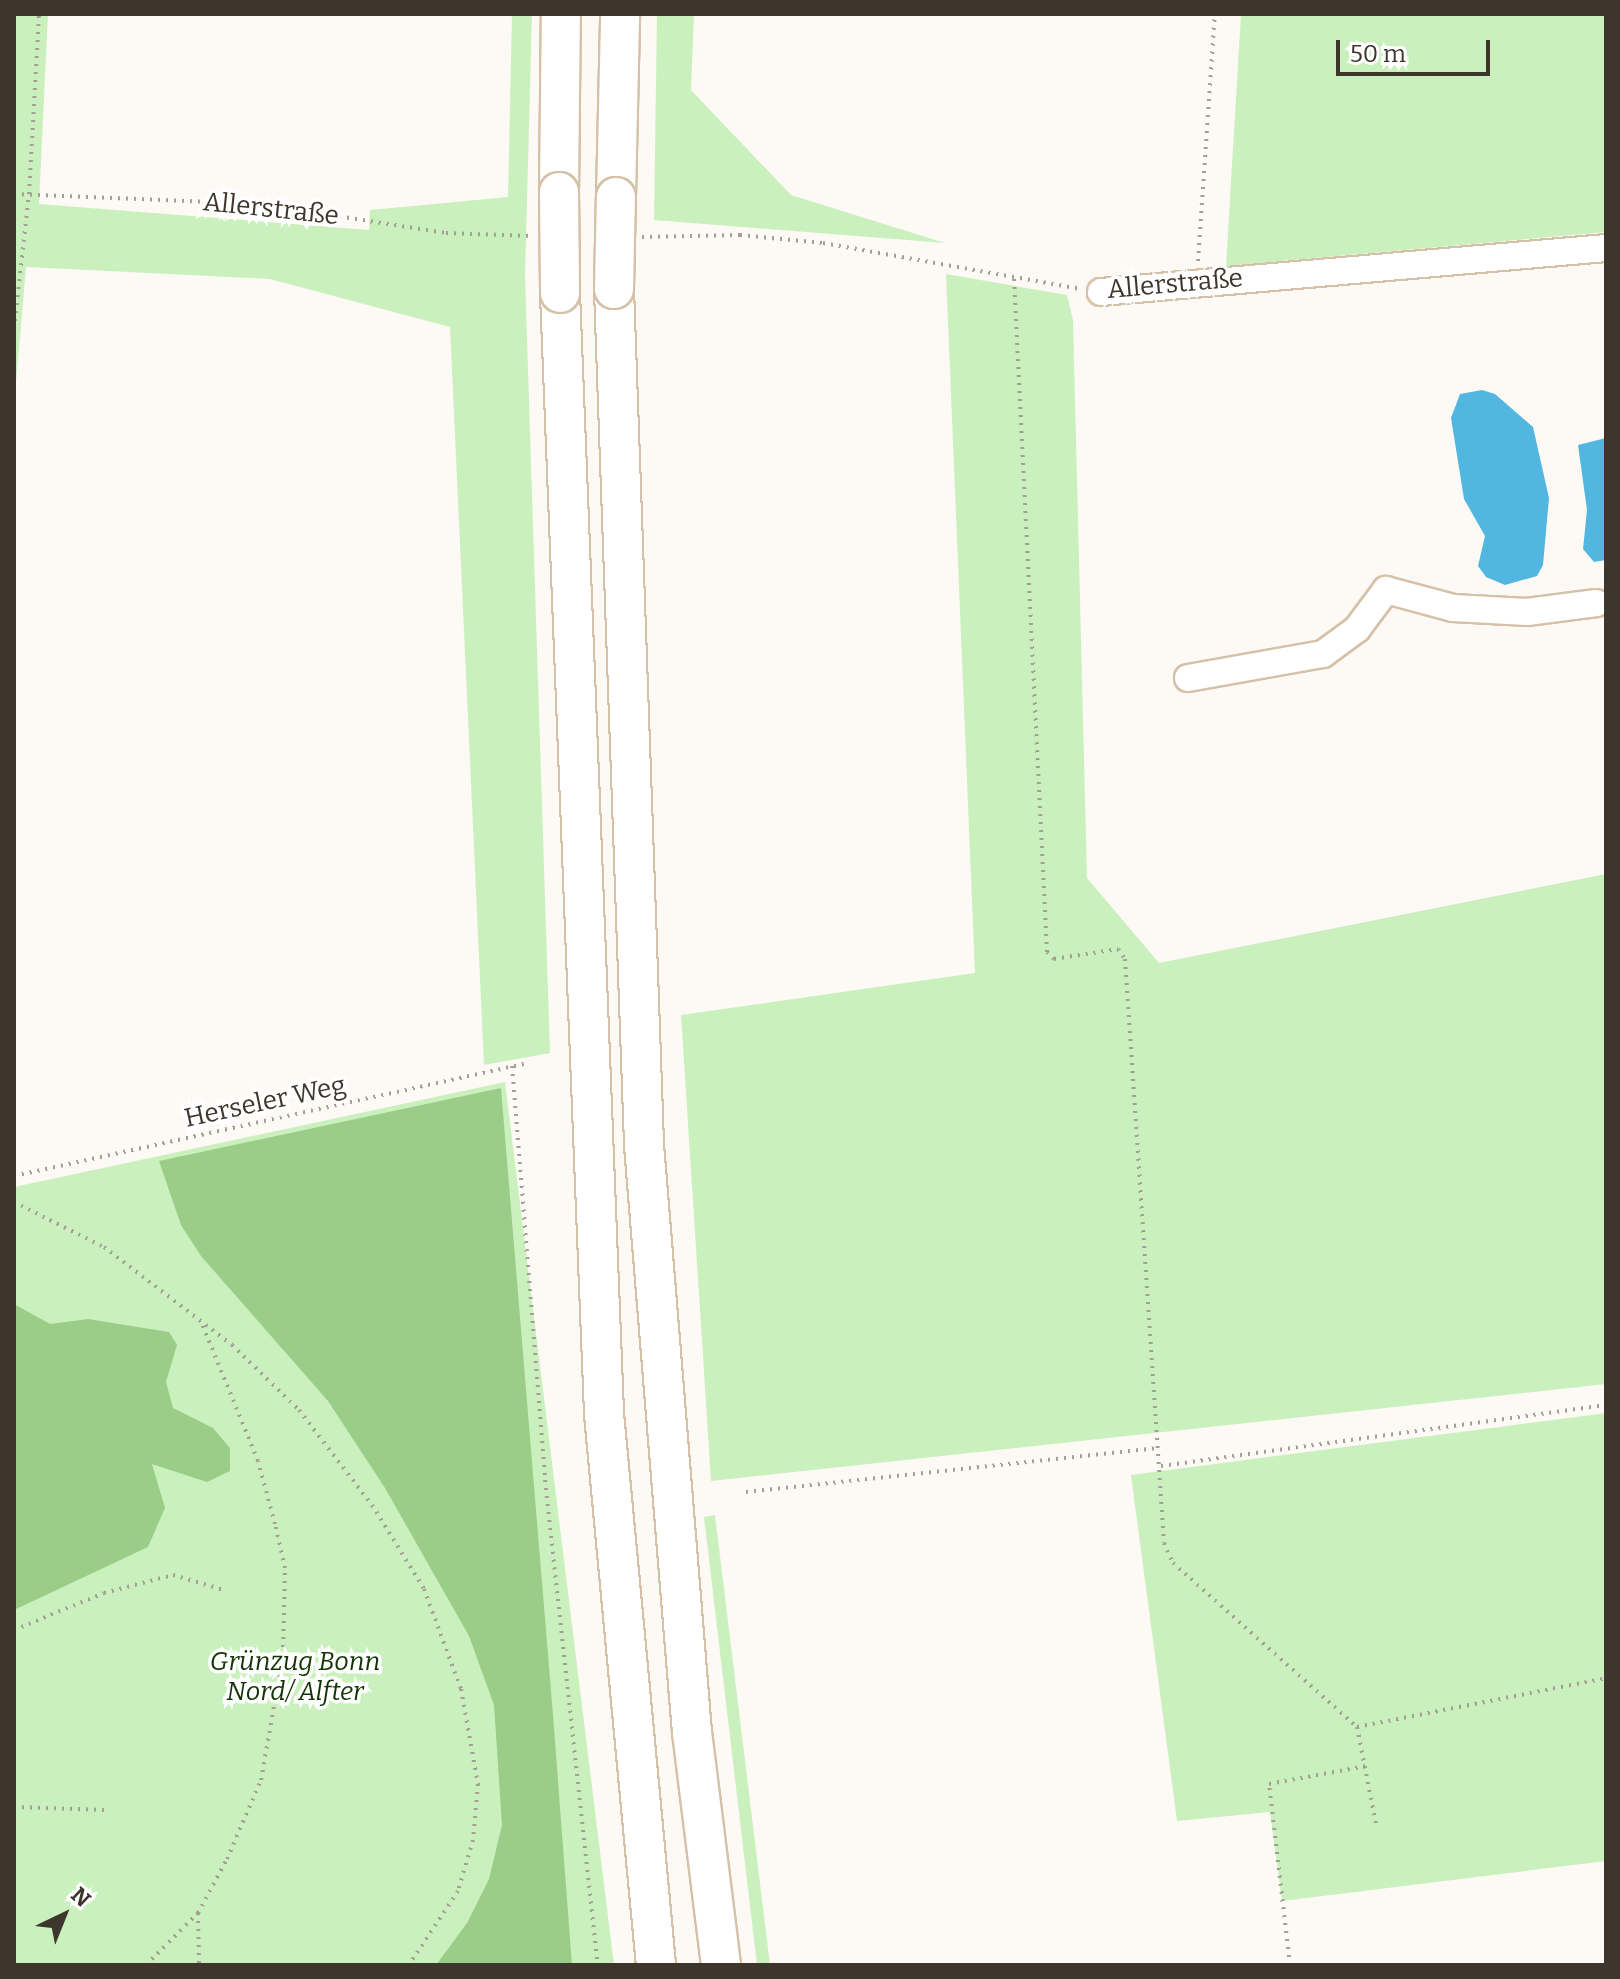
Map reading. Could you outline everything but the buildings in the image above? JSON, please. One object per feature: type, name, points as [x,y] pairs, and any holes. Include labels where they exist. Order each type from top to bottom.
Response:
[{"type":"highway","points":[[561,14],[560,293],[604,1414],[656,1965]]},
{"type":"highway","points":[[620,14],[614,289],[644,1145],[692,1732],[721,1965]]},
{"type":"street","name":"Allerstraße","points":[[1101,292],[1606,248]]},
{"type":"street","points":[[1188,678],[1323,654],[1357,629],[1386,590],[1453,608],[1527,612],[1596,603]]},
{"type":"path","points":[[14,329],[29,194],[39,14]]},
{"type":"path","points":[[1201,282],[1197,270],[1215,14]]},
{"type":"path","name":"Allerstraße","points":[[14,194],[260,204],[446,233],[527,236]]},
{"type":"path","name":"Allerstraße","points":[[652,237],[740,235],[823,243],[1101,292]]},
{"type":"path","points":[[1014,279],[1047,952],[1054,959],[1118,949],[1125,959],[1164,1543],[1173,1563],[1357,1727],[1376,1824]]},
{"type":"path","name":"Herseler Weg","points":[[14,1176],[524,1064]]},
{"type":"path","points":[[512,1066],[545,1480],[598,1965]]},
{"type":"path","points":[[14,1202],[104,1247],[200,1319],[299,1410],[372,1505],[424,1589],[461,1689],[478,1784],[473,1840],[458,1891],[409,1965]]},
{"type":"path","points":[[146,1965],[198,1913],[261,1780],[283,1655],[285,1568],[258,1461],[200,1319]]},
{"type":"path","points":[[1161,1466],[1606,1405]]},
{"type":"path","points":[[746,1492],[1160,1448]]},
{"type":"path","points":[[14,1630],[104,1593],[173,1575],[224,1590]]},
{"type":"path","points":[[1357,1727],[1606,1678]]},
{"type":"path","points":[[1290,1965],[1269,1784],[1366,1766]]},
{"type":"path","points":[[14,1807],[106,1810]]},
{"type":"path","points":[[198,1913],[199,1965]]},
{"type":"green space","points":[[14,14],[48,14],[39,204],[369,230],[370,210],[508,197],[512,14],[532,14],[525,276],[550,1053],[484,1065],[450,327],[270,279],[26,267],[14,406]]},
{"type":"green space","points":[[657,14],[694,14],[691,90],[791,195],[945,243],[654,220]]},
{"type":"green space","points":[[1241,14],[1606,14],[1606,232],[1226,266]]},
{"type":"green space","points":[[946,274],[1067,295],[1073,320],[1087,878],[1159,963],[1606,874],[1606,1384],[711,1481],[681,1015],[975,973]]},
{"type":"green space","name":"Grünzug Bonn Nord/ Alfter","points":[[505,1082],[614,1965],[14,1965],[14,1187]]},
{"type":"green space","points":[[501,1088],[572,1965],[436,1965],[467,1923],[489,1879],[502,1825],[494,1705],[469,1636],[385,1488],[328,1401],[201,1256],[181,1225],[159,1161]]},
{"type":"green space","points":[[14,1304],[50,1324],[88,1319],[169,1332],[177,1345],[166,1382],[173,1408],[213,1428],[230,1448],[230,1471],[207,1482],[152,1464],[165,1508],[148,1547],[14,1610]]},
{"type":"green space","points":[[1606,1413],[1606,1861],[1282,1901],[1270,1812],[1177,1821],[1131,1475]]},
{"type":"green space","points":[[715,1515],[770,1965],[757,1965],[704,1517]]},
{"type":"water","points":[[1482,390],[1495,394],[1533,427],[1549,498],[1543,565],[1537,576],[1505,585],[1486,577],[1478,566],[1485,536],[1464,499],[1451,418],[1460,394]]},
{"type":"water","points":[[1606,438],[1606,560],[1594,562],[1583,549],[1587,510],[1578,445]]}]
